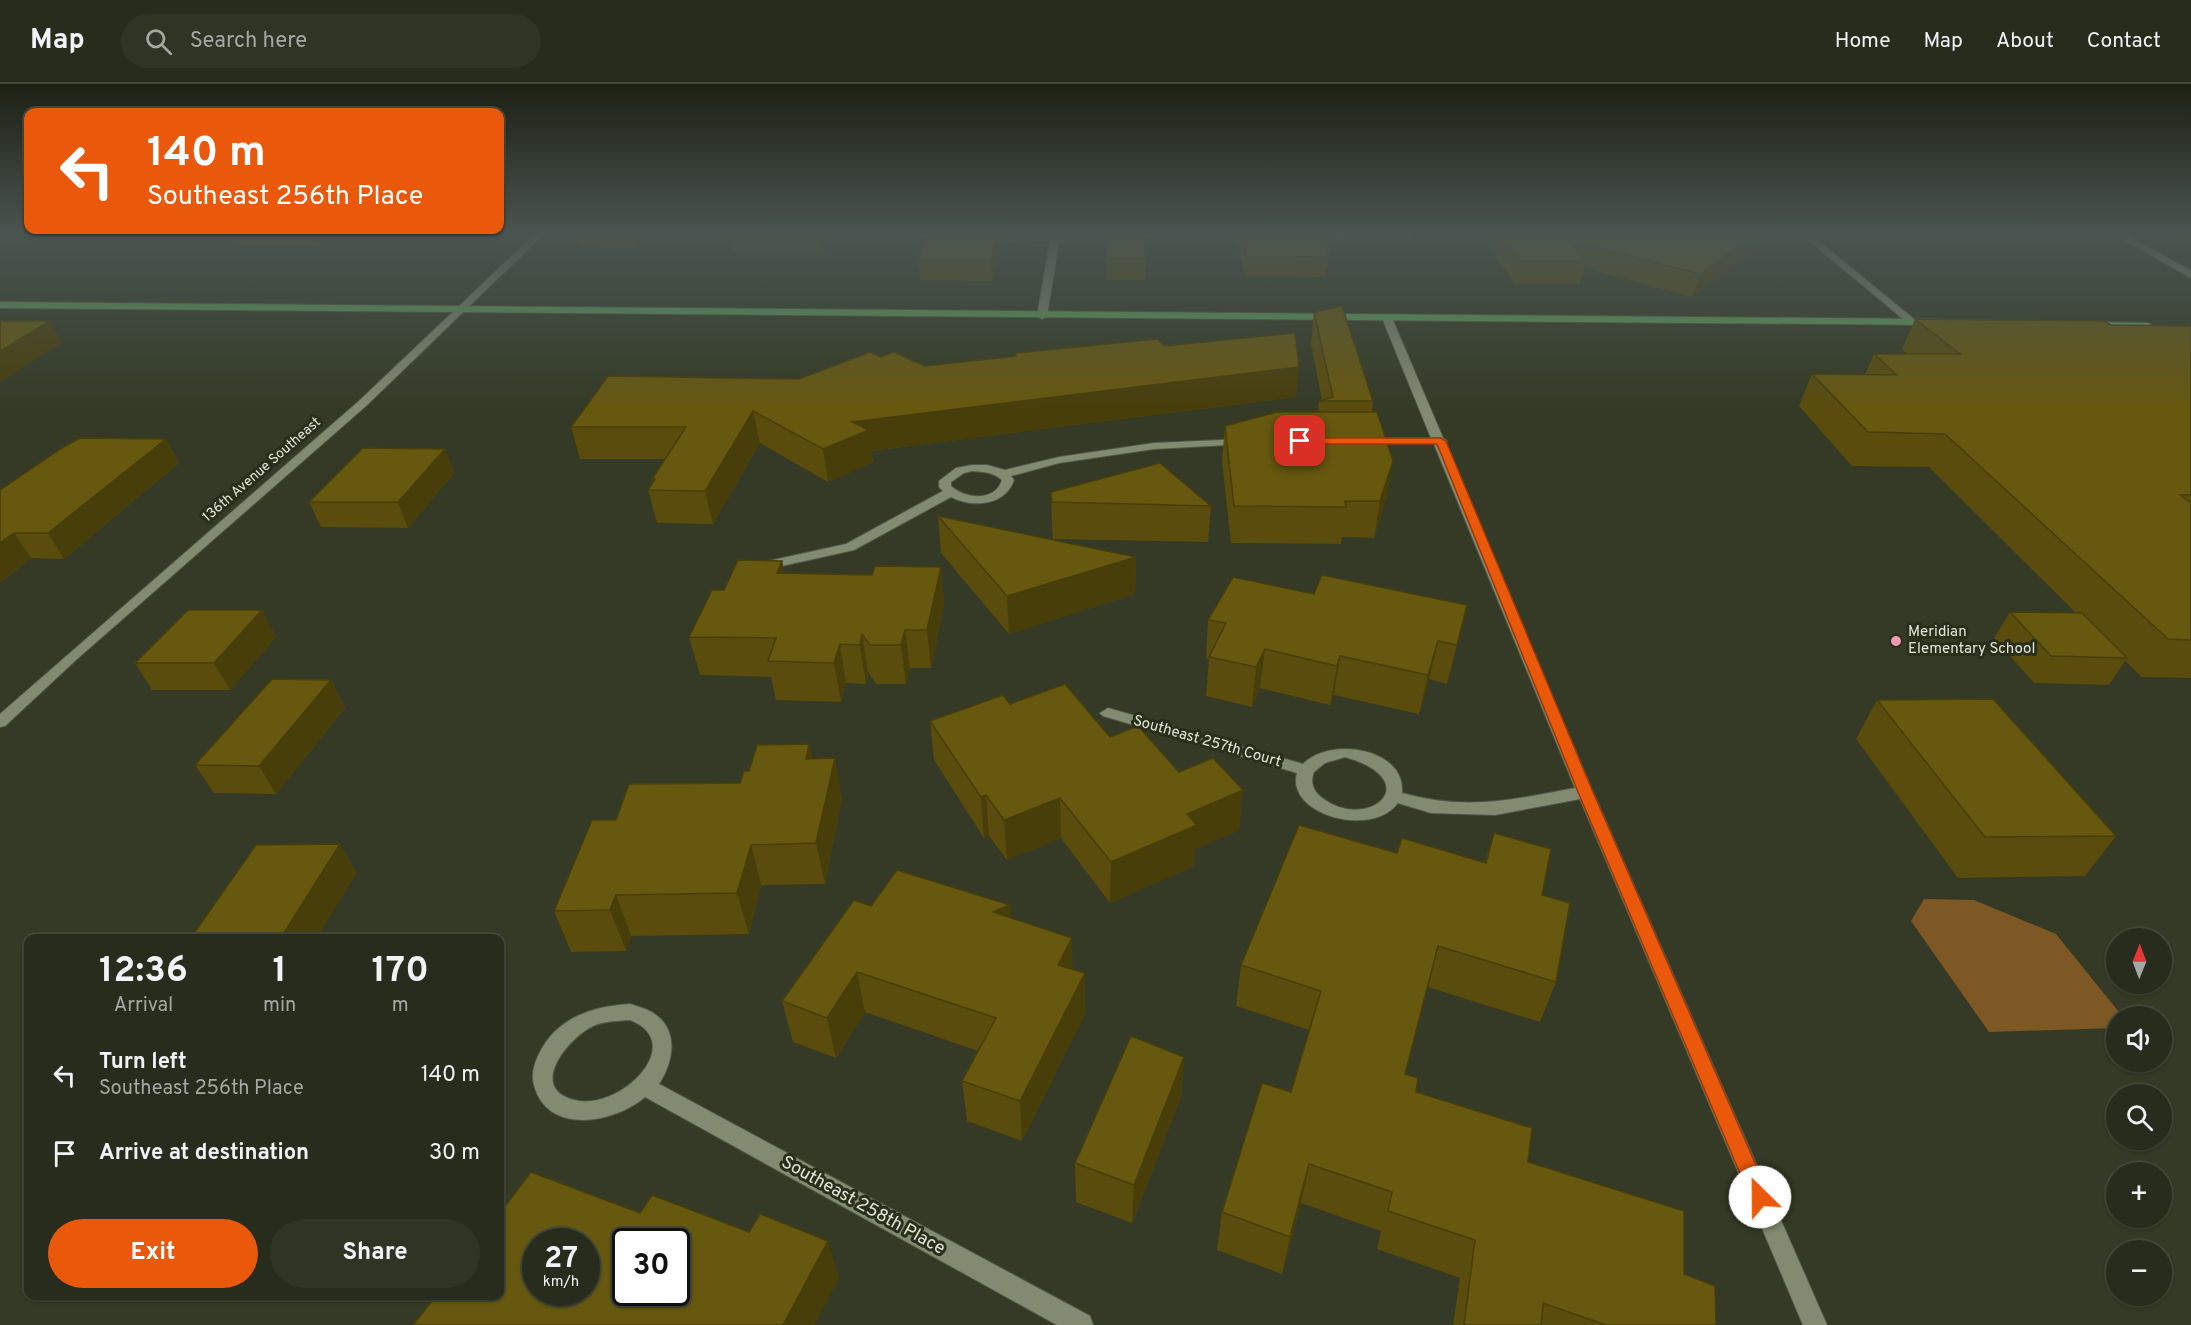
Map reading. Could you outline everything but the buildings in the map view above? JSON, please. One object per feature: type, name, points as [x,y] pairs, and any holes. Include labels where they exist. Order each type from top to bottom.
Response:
[{"type":"main road","points":[[0,305],[460,311],[1945,322]]},
{"type":"main road","points":[[2083,324],[2160,326]]},
{"type":"street","name":"136th Avenue Southeast","points":[[0,722],[72,656],[363,403],[479,293]]},
{"type":"street","points":[[1042,316],[1046,293]]},
{"type":"street","points":[[1877,293],[1911,321]]},
{"type":"street","points":[[1387,318],[1441,441],[1585,792],[1815,1325]]},
{"type":"street","points":[[1004,474],[1008,480],[1008,486],[1003,492],[993,497],[968,500],[949,493],[945,487],[945,481],[960,470],[984,468],[1004,474],[1059,460],[1154,446],[1254,441]]},
{"type":"street","points":[[1358,441],[1441,441]]},
{"type":"street","points":[[756,568],[850,547],[949,493]]},
{"type":"street","name":"Southeast 257th Court","points":[[1108,713],[1306,770]]},
{"type":"street","points":[[1345,752],[1362,755],[1378,762],[1390,772],[1396,784],[1396,797],[1388,807],[1374,814],[1356,816],[1337,813],[1321,805],[1309,794],[1304,782],[1306,770],[1314,760],[1328,754],[1345,752]]},
{"type":"street","points":[[1396,797],[1431,807],[1495,809],[1585,792]]},
{"type":"street","points":[[630,1012],[647,1019],[659,1031],[663,1048],[658,1068],[644,1086],[623,1102],[607,1108],[576,1111],[556,1104],[545,1090],[543,1071],[550,1052],[564,1035],[584,1021],[607,1013],[630,1012]]},
{"type":"street","name":"Southeast 258th Place","points":[[644,1086],[1082,1325]]},
{"type":"shaded area","points":[[1924,899],[1974,900],[2056,934],[2114,1006],[2106,1006],[2106,1028],[1989,1032],[1911,921]]},
{"type":"place","name":"Meridian Elementary School","points":[[1896,641]]},
{"type":"route","points":[[1300,441],[1441,441],[1585,792],[1760,1197]]}]
